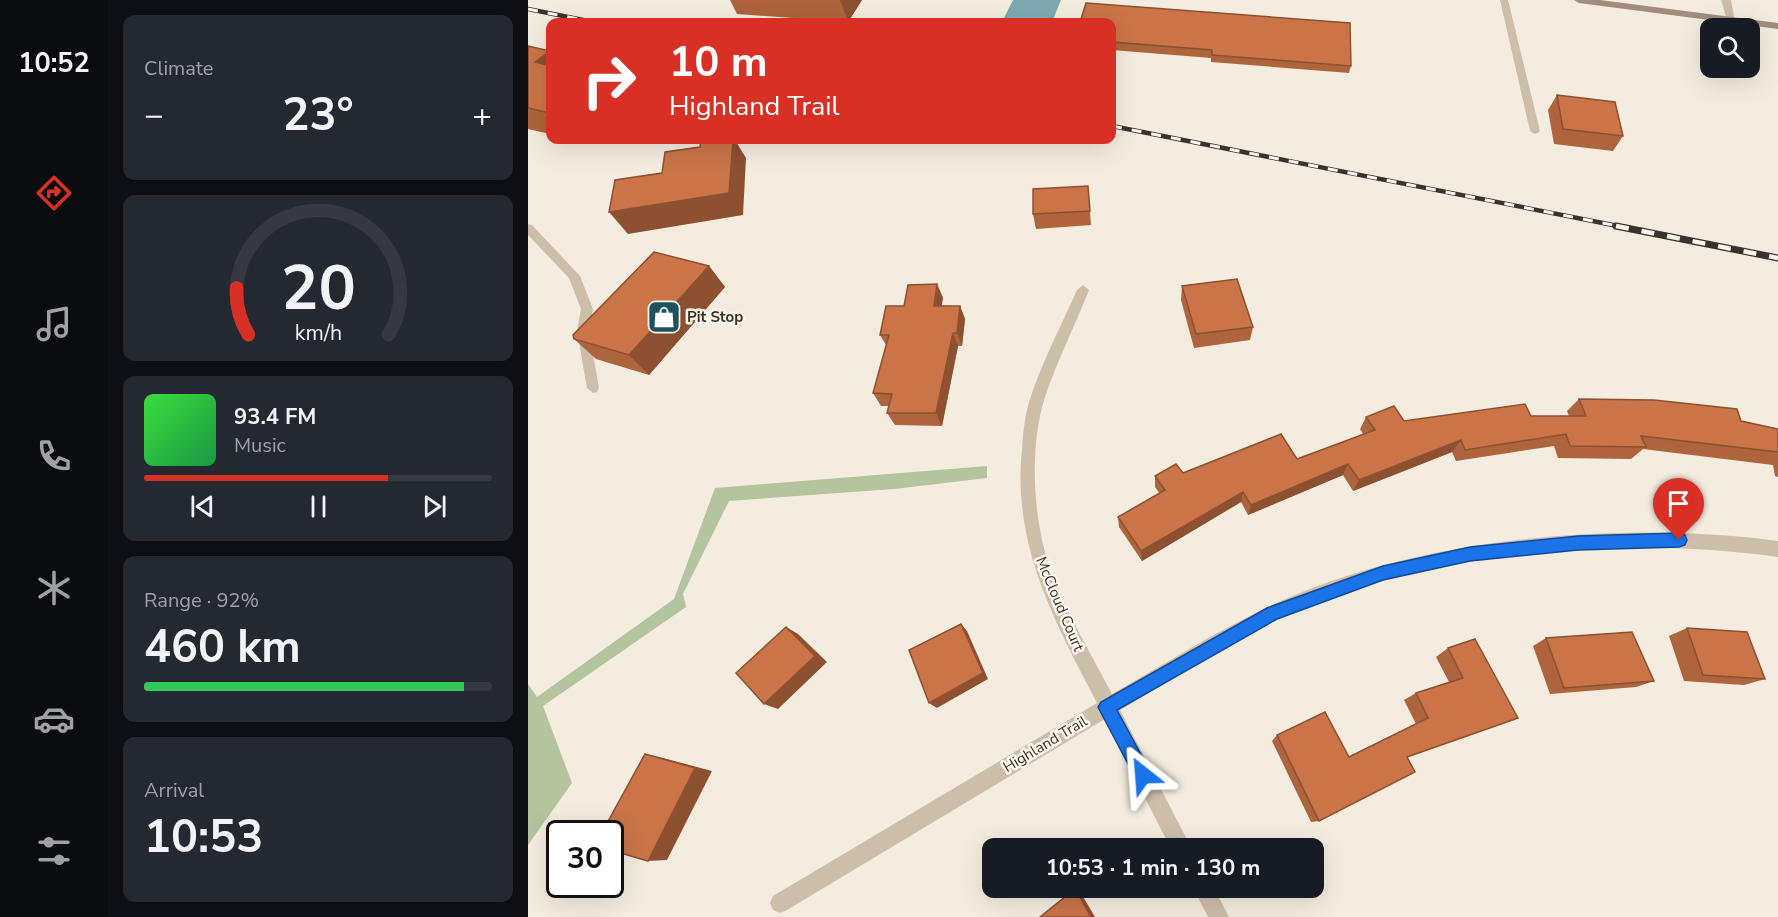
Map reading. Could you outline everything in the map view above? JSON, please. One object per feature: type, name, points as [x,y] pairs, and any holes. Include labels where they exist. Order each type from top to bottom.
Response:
[{"type":"main road","points":[[1579,0],[1717,18]]},
{"type":"main road","points":[[1760,24],[1778,26]]},
{"type":"street","points":[[1726,0],[1731,18]]},
{"type":"street","name":"McCloud Court","points":[[1083,290],[1037,400],[1028,450],[1032,532],[1043,572],[1107,707],[1176,838]]},
{"type":"street","name":"Highland Trail","points":[[780,903],[1107,707],[1273,613],[1383,573],[1470,554],[1578,543],[1679,540],[1726,542],[1778,549]]},
{"type":"street","points":[[1209,898],[1219,917]]},
{"type":"lane","points":[[1504,0],[1535,131]]},
{"type":"lane","points":[[528,228],[574,276],[587,309],[583,331],[593,388]]},
{"type":"green space","points":[[987,466],[987,478],[894,489],[729,501],[683,594],[686,607],[543,706],[572,783],[528,845],[528,684],[537,697],[674,599],[715,488]]},
{"type":"water","points":[[1013,0],[1061,0],[1054,18],[1004,18]]},
{"type":"building","points":[[1086,3],[1350,23],[1351,66],[1212,55],[1212,50],[1116,42],[1116,18],[1081,18]]},
{"type":"building","points":[[528,46],[546,50],[546,54],[535,62],[546,65],[546,112],[528,108]]},
{"type":"building","points":[[1557,95],[1615,102],[1623,136],[1563,129]]},
{"type":"building","points":[[700,144],[733,144],[729,193],[609,212],[615,180],[662,173],[665,152],[700,147]]},
{"type":"building","points":[[1088,186],[1090,211],[1033,214],[1033,189]]},
{"type":"building","points":[[654,252],[709,266],[629,355],[574,339],[573,335]]},
{"type":"building","points":[[1237,279],[1253,327],[1196,334],[1182,286]]},
{"type":"building","points":[[937,284],[934,306],[960,306],[957,333],[953,333],[936,413],[887,413],[892,394],[873,393],[889,335],[880,335],[886,306],[904,306],[908,285]]},
{"type":"building","points":[[1579,399],[1654,400],[1737,409],[1741,421],[1778,429],[1778,452],[1641,436],[1646,447],[1570,446],[1566,434],[1465,450],[1461,440],[1359,480],[1348,464],[1251,505],[1243,492],[1141,551],[1118,517],[1165,490],[1155,476],[1176,464],[1183,473],[1281,434],[1297,459],[1375,430],[1366,417],[1394,406],[1404,421],[1525,404],[1531,416],[1586,416]]},
{"type":"building","points":[[961,624],[983,673],[929,703],[909,650]]},
{"type":"building","points":[[786,627],[815,656],[764,704],[736,673]]},
{"type":"building","points":[[1687,628],[1747,632],[1765,679],[1703,675]]},
{"type":"building","points":[[1632,632],[1654,681],[1564,688],[1546,638]]},
{"type":"building","points":[[1475,639],[1518,718],[1407,757],[1415,772],[1319,821],[1277,735],[1325,712],[1349,757],[1428,718],[1416,693],[1463,678],[1448,648]]},
{"type":"building","points":[[645,754],[695,768],[648,861],[624,854],[624,820],[609,820]]},
{"type":"building","points":[[1064,898],[1080,898],[1091,917],[1040,917]]},
{"type":"railway","points":[[528,9],[573,18]]},
{"type":"railway","points":[[1116,127],[1623,227]]},
{"type":"railway","points":[[1616,226],[1778,258]]},
{"type":"place","name":"Pit Stop","points":[[664,317]]},
{"type":"route","points":[[1143,775],[1107,707],[1273,613],[1383,573],[1470,554],[1578,543],[1679,540]]}]
